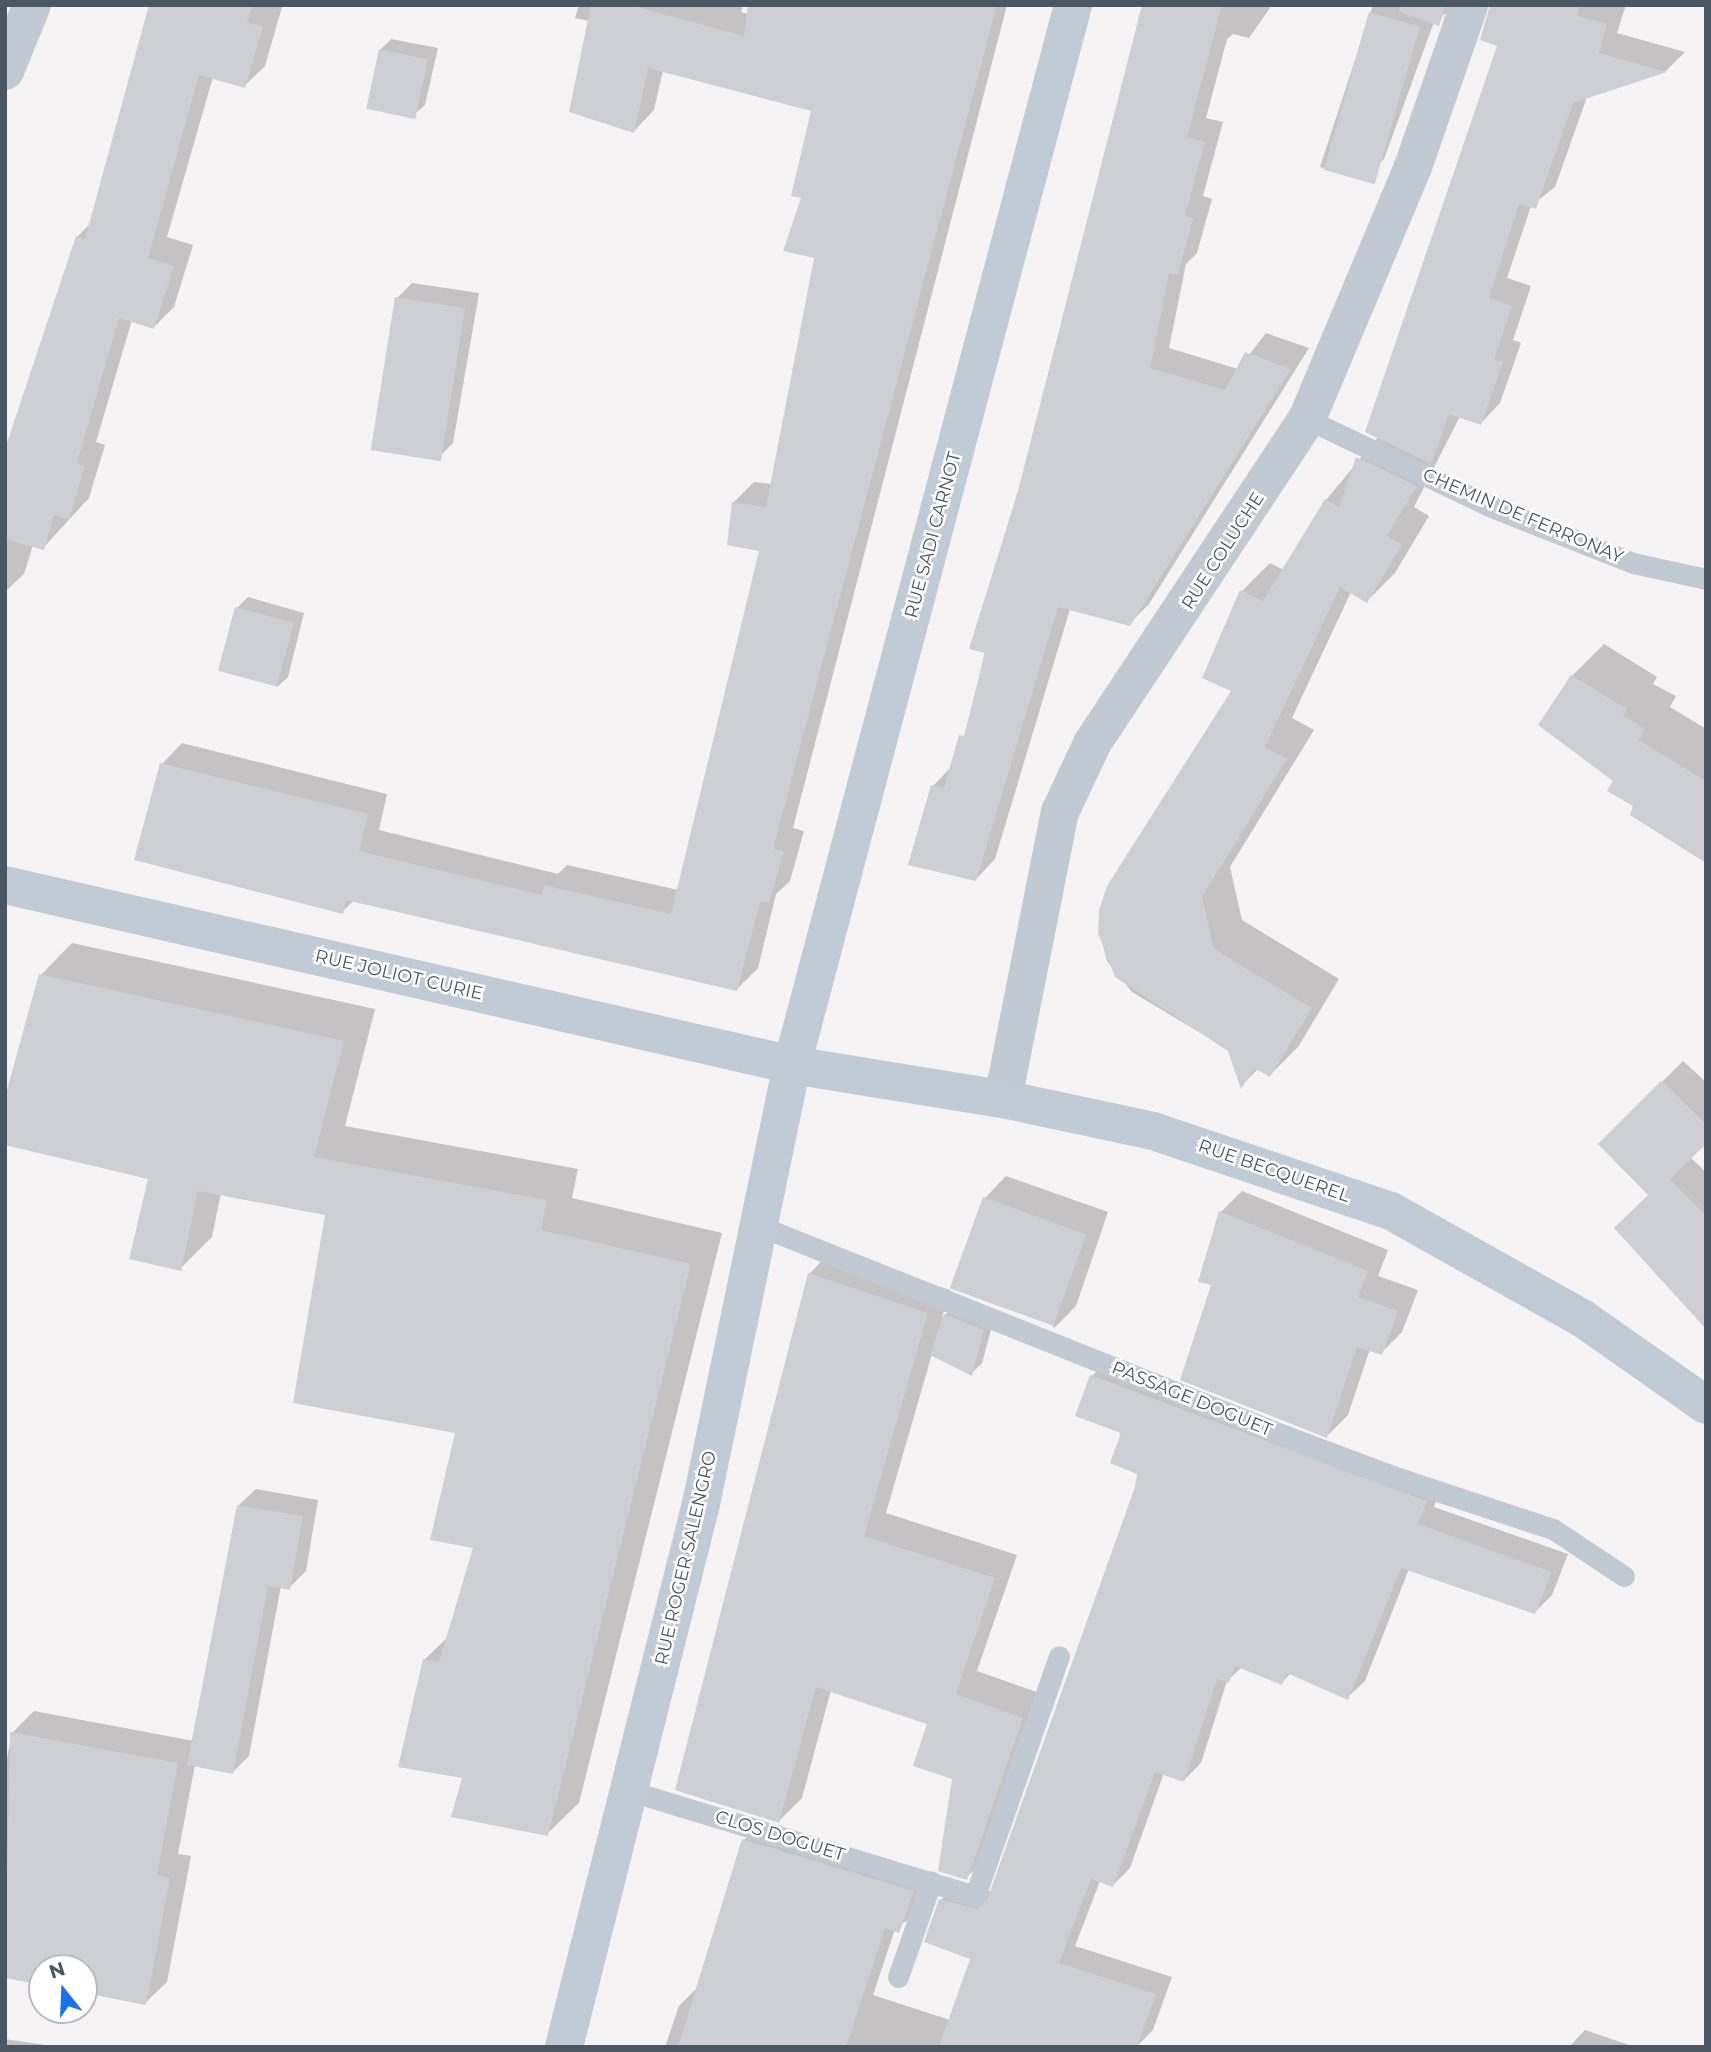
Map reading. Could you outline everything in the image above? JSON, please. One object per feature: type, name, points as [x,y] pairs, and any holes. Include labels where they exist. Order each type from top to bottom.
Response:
[{"type":"main road","name":"RUE SADI CARNOT","points":[[792,1065],[1073,5]]},
{"type":"main road","name":"RUE JOLIOT CURIE","points":[[5,885],[792,1065]]},
{"type":"main road","name":"RUE BECQUEREL","points":[[792,1065],[1003,1099],[1153,1131],[1391,1211],[1582,1318],[1706,1405]]},
{"type":"main road","name":"RUE ROGER SALENGRO","points":[[564,2047],[701,1504],[792,1065]]},
{"type":"street","points":[[5,71],[32,5]]},
{"type":"street","name":"RUE COLUCHE","points":[[1003,1099],[1060,812],[1093,742],[1129,692],[1307,419],[1413,167],[1469,5]]},
{"type":"lane","name":"CHEMIN DE FERRONAY","points":[[1307,419],[1489,506],[1633,563],[1706,579]]},
{"type":"lane","name":"PASSAGE DOGUET","points":[[757,1225],[1356,1464],[1553,1530],[1624,1576]]},
{"type":"lane","name":"CLOS DOGUET","points":[[630,1791],[975,1896],[1059,1656]]},
{"type":"lane","points":[[898,1977],[931,1882]]},
{"type":"building","points":[[149,5],[253,5],[247,22],[263,27],[245,88],[199,75],[148,258],[174,266],[154,329],[119,318],[77,463],[85,466],[69,520],[54,515],[44,550],[5,539],[5,449],[76,236],[85,239]]},
{"type":"building","points":[[591,5],[630,5],[744,36],[748,5],[997,5],[773,849],[784,851],[769,903],[760,902],[737,991],[346,900],[343,914],[134,860],[160,763],[368,814],[359,851],[542,895],[544,885],[671,914],[759,551],[727,545],[732,502],[766,507],[814,258],[783,251],[801,198],[791,196],[811,111],[648,68],[634,133],[569,112]]},
{"type":"building","points":[[1142,5],[1222,5],[1187,137],[1205,142],[1185,216],[1193,218],[1178,275],[1169,273],[1150,368],[1225,390],[1245,352],[1291,369],[1130,626],[1058,607],[976,881],[908,865],[931,785],[944,788],[959,735],[964,736],[985,653],[969,649],[1018,491]]},
{"type":"building","points":[[1401,5],[1446,5],[1439,26],[1399,12]]},
{"type":"building","points":[[1490,5],[1580,5],[1577,16],[1607,24],[1599,53],[1667,72],[1573,103],[1536,209],[1519,204],[1489,298],[1512,306],[1494,360],[1503,362],[1481,425],[1449,414],[1431,464],[1365,432],[1497,46],[1480,40]]},
{"type":"building","points":[[1369,12],[1420,27],[1375,184],[1324,170]]},
{"type":"building","points":[[379,49],[428,59],[415,119],[366,109]]},
{"type":"building","points":[[395,297],[465,308],[441,461],[371,450]]},
{"type":"building","points":[[1356,457],[1417,486],[1387,536],[1402,545],[1367,603],[1340,587],[1265,747],[1287,759],[1202,897],[1214,949],[1312,1008],[1270,1077],[1254,1068],[1241,1089],[1228,1051],[1115,977],[1098,933],[1099,910],[1107,886],[1231,691],[1202,678],[1240,590],[1263,601],[1325,499],[1339,507]]},
{"type":"building","points":[[235,607],[294,623],[277,687],[218,671]]},
{"type":"building","points":[[1571,675],[1627,709],[1623,716],[1645,728],[1639,740],[1706,781],[1706,863],[1630,815],[1633,806],[1607,791],[1613,781],[1538,725]]},
{"type":"building","points":[[39,974],[344,1041],[314,1157],[547,1200],[541,1230],[691,1264],[548,1836],[451,1817],[462,1778],[398,1767],[423,1659],[439,1662],[473,1548],[430,1540],[455,1433],[293,1403],[325,1215],[198,1191],[181,1271],[129,1259],[148,1179],[5,1145],[5,1097]]},
{"type":"building","points":[[1661,1081],[1706,1124],[1706,1144],[1670,1179],[1706,1215],[1706,1329],[1614,1228],[1648,1195],[1598,1144]]},
{"type":"building","points":[[983,1197],[1086,1235],[1053,1326],[950,1288]]},
{"type":"building","points":[[1219,1211],[1368,1271],[1358,1297],[1398,1311],[1382,1355],[1357,1347],[1327,1438],[1180,1380],[1211,1285],[1198,1282]]},
{"type":"building","points":[[808,1273],[928,1313],[864,1536],[995,1578],[956,1694],[1023,1718],[967,1880],[938,1871],[952,1779],[913,1766],[927,1724],[816,1687],[779,1823],[675,1790]]},
{"type":"building","points":[[944,1314],[984,1330],[972,1376],[930,1355]]},
{"type":"building","points":[[1090,1375],[1427,1501],[1418,1524],[1552,1572],[1535,1614],[1401,1568],[1348,1700],[1287,1673],[1282,1685],[1235,1666],[1229,1683],[1217,1679],[1184,1782],[1155,1772],[1113,1887],[1091,1879],[1059,1963],[1156,1994],[1137,2047],[939,2047],[970,1959],[924,1942],[939,1899],[977,1909],[987,1900],[1135,1487],[1137,1474],[1110,1463],[1121,1433],[1075,1416]]},
{"type":"building","points":[[237,1505],[303,1516],[290,1590],[268,1586],[233,1774],[187,1765]]},
{"type":"building","points":[[10,1732],[178,1763],[157,1875],[170,1878],[146,2005],[98,1996],[98,1954],[28,1954],[28,1982],[5,1978]]},
{"type":"building","points":[[742,1839],[914,1891],[899,1933],[885,1928],[846,2047],[678,2047]]}]
